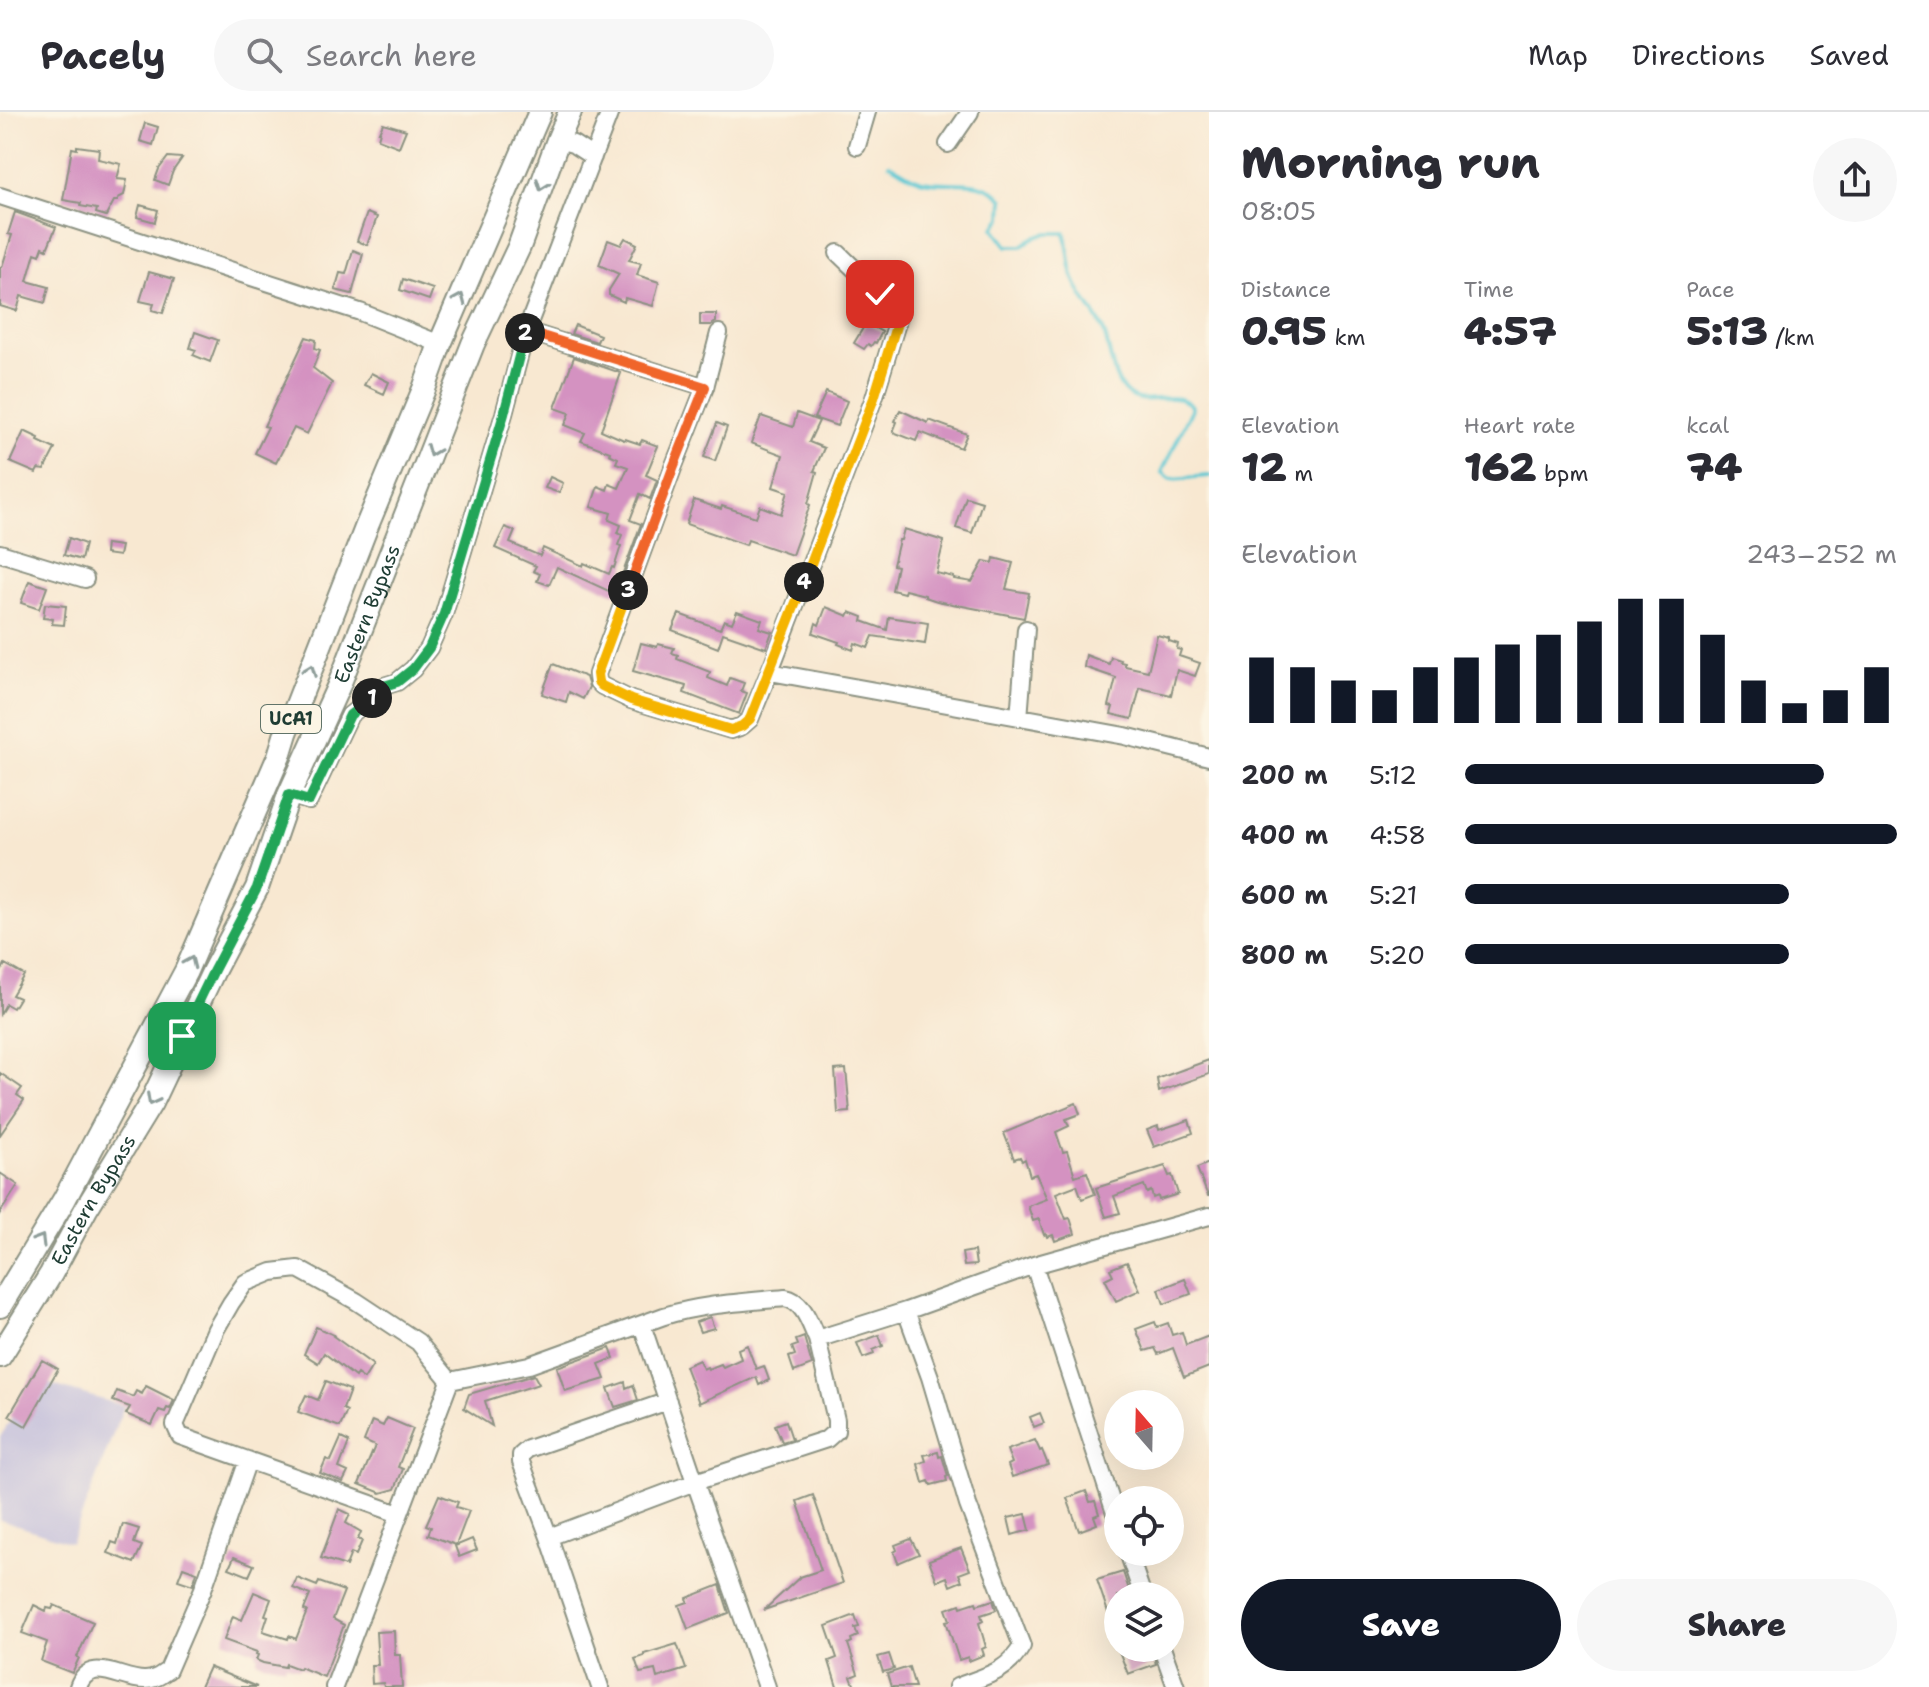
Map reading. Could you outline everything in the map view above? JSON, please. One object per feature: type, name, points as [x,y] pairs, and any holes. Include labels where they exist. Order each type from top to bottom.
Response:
[{"type":"main road","name":"Eastern Bypass","points":[[0,1306],[64,1200],[186,971],[279,756],[307,677],[440,344],[540,112]]},
{"type":"main road","name":"Eastern Bypass","points":[[0,1356],[151,1103],[257,888],[289,795],[339,685],[473,344],[519,247],[570,112]]},
{"type":"main road","points":[[424,389],[453,399]]},
{"type":"street","points":[[289,795],[309,801],[350,715],[384,686],[397,682],[413,669],[429,648],[444,614],[526,331],[610,112]]},
{"type":"street","points":[[857,146],[867,112]]},
{"type":"street","points":[[948,144],[970,112]]},
{"type":"street","points":[[558,140],[573,144],[593,157]]},
{"type":"street","points":[[0,196],[360,312],[440,344]]},
{"type":"street","points":[[719,333],[705,387],[597,674],[602,686],[631,700],[731,730],[750,719],[770,672],[874,398],[900,313],[838,253]]},
{"type":"street","points":[[526,331],[705,387]]},
{"type":"street","points":[[0,553],[85,579]]},
{"type":"street","points":[[1019,718],[1026,629]]},
{"type":"street","points":[[770,672],[1125,736],[1209,757]]},
{"type":"street","points":[[817,1339],[1034,1265],[1209,1216]]},
{"type":"street","points":[[1034,1265],[1106,1486]]},
{"type":"street","points":[[399,1514],[180,1436],[175,1425],[216,1329],[231,1303],[245,1283],[272,1272],[298,1269],[356,1301],[418,1342],[450,1381]]},
{"type":"street","points":[[450,1381],[529,1365],[681,1311],[785,1298],[794,1299],[800,1305],[817,1339],[836,1431],[827,1439],[695,1482],[549,1537]]},
{"type":"street","points":[[906,1311],[930,1377],[968,1505],[1022,1646],[1014,1660],[1001,1669],[957,1687]]},
{"type":"street","points":[[642,1325],[767,1687]]},
{"type":"street","points":[[334,1687],[450,1381]]},
{"type":"street","points":[[600,1687],[521,1455],[528,1449],[668,1401]]},
{"type":"street","points":[[78,1687],[86,1674],[98,1669],[144,1680],[159,1677],[168,1670],[203,1589],[248,1460]]},
{"type":"street","points":[[1167,1662],[1176,1687]]},
{"type":"shaded area","points":[[36,1380],[124,1406],[71,1543],[0,1520],[0,1437]]},
{"type":"building","points":[[145,123],[158,127],[153,145],[140,141]]},
{"type":"building","points":[[383,123],[406,130],[399,147],[378,139]]},
{"type":"building","points":[[77,146],[99,149],[98,159],[121,164],[117,179],[127,180],[124,195],[114,201],[106,216],[96,213],[97,209],[80,206],[81,203],[63,200],[72,148],[77,149]]},
{"type":"building","points":[[168,157],[182,158],[168,185],[155,180]]},
{"type":"building","points":[[140,205],[158,210],[155,222],[137,217]]},
{"type":"building","points":[[15,212],[56,227],[47,249],[43,247],[40,255],[35,253],[27,281],[49,287],[45,303],[21,296],[17,311],[0,306],[0,267],[12,235],[8,234]]},
{"type":"building","points":[[367,213],[377,217],[367,245],[357,241]]},
{"type":"building","points":[[625,238],[637,244],[629,260],[641,263],[637,275],[659,282],[653,306],[625,298],[624,302],[609,295],[619,274],[599,265],[608,240],[621,245]]},
{"type":"building","points":[[353,250],[363,254],[352,294],[335,290],[340,273],[346,274]]},
{"type":"building","points":[[149,272],[174,279],[163,313],[152,310],[154,304],[140,301]]},
{"type":"building","points":[[403,279],[433,289],[429,300],[400,290]]},
{"type":"building","points":[[700,314],[716,314],[716,322],[700,325]]},
{"type":"building","points":[[866,323],[882,332],[876,343],[868,344],[864,349],[854,343]]},
{"type":"building","points":[[575,325],[600,335],[597,342],[571,334]]},
{"type":"building","points":[[195,332],[218,340],[210,362],[193,355],[196,350],[190,348]]},
{"type":"building","points":[[306,337],[316,340],[315,348],[320,350],[313,368],[332,383],[307,434],[294,428],[276,463],[255,453],[268,427],[264,426]]},
{"type":"building","points":[[574,357],[621,373],[601,430],[624,440],[640,444],[642,440],[658,446],[646,475],[657,480],[650,499],[640,494],[630,520],[641,524],[615,594],[557,567],[549,585],[537,581],[540,574],[533,571],[536,566],[495,548],[505,527],[515,531],[510,543],[540,556],[543,548],[609,574],[614,568],[621,546],[618,545],[622,535],[618,533],[621,525],[609,520],[611,513],[591,507],[598,486],[607,490],[609,484],[619,488],[628,467],[616,463],[618,458],[610,452],[581,441],[585,433],[565,425],[570,413],[555,408]]},
{"type":"building","points":[[371,373],[389,382],[384,394],[364,385]]},
{"type":"building","points":[[826,392],[847,401],[837,426],[814,418]]},
{"type":"building","points":[[900,410],[928,423],[929,420],[967,434],[961,448],[920,432],[916,441],[893,432]]},
{"type":"building","points":[[797,413],[819,421],[809,442],[824,448],[814,471],[817,472],[810,505],[792,555],[748,540],[746,545],[686,524],[694,500],[756,517],[760,506],[781,514],[788,492],[773,487],[783,455],[751,443],[761,416],[793,427]]},
{"type":"building","points":[[717,423],[727,427],[715,461],[704,457]]},
{"type":"building","points":[[24,431],[55,449],[44,470],[38,469],[36,473],[10,462]]},
{"type":"building","points":[[550,477],[563,483],[559,493],[545,488]]},
{"type":"building","points":[[966,497],[982,502],[972,533],[956,528]]},
{"type":"building","points":[[904,529],[944,541],[936,573],[954,579],[972,582],[984,561],[993,563],[994,558],[1013,563],[1006,589],[1029,593],[1024,618],[937,601],[905,590],[904,593],[892,590],[897,566],[893,565]]},
{"type":"building","points":[[69,538],[85,544],[81,560],[64,555]]},
{"type":"building","points":[[106,544],[121,546],[119,556],[105,554]]},
{"type":"building","points":[[29,581],[47,587],[39,609],[21,603]]},
{"type":"building","points":[[45,604],[66,606],[64,625],[52,624],[53,619],[43,618]]},
{"type":"building","points":[[826,607],[848,616],[850,612],[863,617],[862,621],[887,630],[889,617],[928,623],[925,644],[873,636],[868,648],[855,643],[853,650],[813,633]]},
{"type":"building","points":[[737,611],[762,620],[759,628],[772,632],[766,648],[723,633],[718,648],[672,630],[679,614],[720,629],[724,620],[732,623]]},
{"type":"building","points":[[1157,635],[1178,644],[1177,649],[1181,650],[1179,656],[1200,663],[1195,676],[1177,670],[1171,695],[1140,688],[1132,719],[1111,714],[1113,707],[1109,706],[1116,678],[1084,667],[1086,655],[1109,664],[1111,657],[1121,660],[1125,666],[1148,671]]},
{"type":"building","points":[[641,643],[674,648],[672,653],[678,655],[677,659],[710,672],[708,678],[727,686],[730,678],[744,683],[741,691],[747,693],[739,714],[684,693],[686,686],[633,671]]},
{"type":"building","points":[[553,664],[586,677],[589,687],[583,699],[569,692],[566,702],[542,694]]},
{"type":"building","points":[[5,964],[24,975],[12,995],[19,998],[13,1008],[6,1004],[0,1014],[0,974]]},
{"type":"building","points":[[1209,1060],[1209,1074],[1159,1092],[1157,1079]]},
{"type":"building","points":[[846,1069],[850,1112],[838,1113],[835,1070]]},
{"type":"building","points":[[0,1073],[22,1088],[17,1095],[24,1100],[0,1135]]},
{"type":"building","points":[[1076,1103],[1080,1114],[1066,1119],[1069,1126],[1056,1132],[1063,1152],[1067,1151],[1075,1176],[1087,1172],[1095,1194],[1082,1199],[1077,1185],[1056,1193],[1075,1234],[1055,1241],[1053,1235],[1044,1235],[1039,1219],[1033,1221],[1028,1206],[1047,1199],[1036,1174],[1030,1176],[1025,1159],[1014,1159],[1004,1133]]},
{"type":"building","points":[[1189,1120],[1193,1133],[1154,1147],[1147,1130],[1158,1126],[1159,1130]]},
{"type":"building","points":[[1209,1163],[1209,1196],[1208,1196],[1197,1168]]},
{"type":"building","points":[[1165,1166],[1169,1176],[1172,1175],[1178,1194],[1159,1200],[1158,1196],[1153,1198],[1151,1191],[1147,1193],[1144,1185],[1114,1196],[1120,1213],[1106,1217],[1096,1188]]},
{"type":"building","points":[[0,1173],[18,1185],[0,1213]]},
{"type":"building","points":[[974,1251],[976,1265],[964,1266],[962,1253]]},
{"type":"building","points":[[1127,1262],[1140,1290],[1116,1301],[1105,1279],[1113,1275],[1110,1269]]},
{"type":"building","points":[[1185,1279],[1191,1294],[1164,1304],[1159,1289]]},
{"type":"building","points":[[710,1317],[714,1328],[700,1332],[696,1322]]},
{"type":"building","points":[[1155,1322],[1157,1327],[1168,1323],[1172,1335],[1182,1332],[1186,1345],[1209,1336],[1209,1367],[1184,1377],[1173,1348],[1158,1354],[1155,1348],[1145,1351],[1136,1329]]},
{"type":"building","points":[[316,1327],[334,1335],[373,1365],[364,1379],[357,1374],[355,1377],[324,1353],[318,1363],[304,1354]]},
{"type":"building","points":[[879,1335],[883,1346],[863,1358],[857,1343]]},
{"type":"building","points":[[804,1337],[812,1365],[794,1372],[789,1357],[795,1355],[792,1347],[798,1345],[796,1340]]},
{"type":"building","points":[[747,1345],[756,1369],[764,1366],[769,1380],[759,1385],[756,1377],[699,1403],[685,1366],[699,1360],[703,1369],[721,1364],[723,1367],[741,1359],[738,1349]]},
{"type":"building","points":[[610,1348],[614,1358],[599,1364],[605,1379],[565,1391],[557,1367]]},
{"type":"building","points":[[42,1360],[58,1369],[26,1426],[9,1416]]},
{"type":"building","points":[[534,1375],[539,1384],[485,1401],[492,1426],[464,1408],[469,1394]]},
{"type":"building","points":[[326,1381],[350,1390],[343,1409],[347,1411],[340,1427],[298,1412],[306,1395],[318,1400]]},
{"type":"building","points":[[625,1382],[626,1388],[633,1385],[638,1400],[615,1407],[608,1388]]},
{"type":"building","points":[[146,1386],[174,1400],[170,1409],[167,1408],[165,1412],[159,1410],[152,1425],[126,1414],[130,1407],[113,1401],[117,1391],[133,1397],[136,1391],[142,1394]]},
{"type":"building","points":[[1040,1413],[1044,1423],[1034,1427],[1030,1417]]},
{"type":"building","points":[[387,1418],[413,1429],[398,1467],[403,1469],[395,1489],[381,1493],[359,1484],[375,1446],[364,1441],[372,1421],[383,1426]]},
{"type":"building","points":[[786,1421],[792,1439],[782,1442],[775,1425]]},
{"type":"building","points":[[341,1438],[349,1442],[339,1468],[348,1472],[343,1482],[320,1473],[326,1459],[331,1461]]},
{"type":"building","points":[[1035,1440],[1048,1465],[1012,1477],[1008,1465],[1012,1463],[1007,1450]]},
{"type":"building","points":[[938,1452],[939,1457],[942,1456],[947,1481],[931,1485],[929,1481],[923,1483],[918,1464],[926,1461],[924,1455]]},
{"type":"building","points":[[1086,1491],[1090,1502],[1095,1501],[1099,1514],[1094,1516],[1097,1524],[1079,1531],[1067,1498]]},
{"type":"building","points":[[439,1495],[458,1502],[456,1507],[469,1511],[456,1545],[428,1535],[431,1527],[426,1525]]},
{"type":"building","points":[[813,1495],[843,1583],[764,1610],[800,1577],[821,1570],[797,1501]]},
{"type":"building","points":[[339,1509],[350,1514],[346,1523],[361,1532],[358,1539],[362,1541],[356,1555],[351,1553],[346,1566],[321,1558]]},
{"type":"building","points":[[1026,1514],[1030,1530],[1012,1535],[1008,1518]]},
{"type":"building","points":[[123,1524],[139,1529],[134,1543],[142,1546],[134,1563],[108,1553],[112,1542],[117,1544]]},
{"type":"building","points":[[472,1539],[477,1550],[459,1557],[455,1546]]},
{"type":"building","points":[[911,1539],[919,1554],[898,1563],[895,1545]]},
{"type":"building","points":[[961,1548],[970,1570],[959,1574],[962,1581],[950,1586],[947,1577],[937,1581],[929,1560]]},
{"type":"building","points":[[234,1557],[254,1565],[249,1576],[229,1568]]},
{"type":"building","points":[[183,1567],[197,1572],[193,1585],[178,1580]]},
{"type":"building","points":[[1123,1572],[1126,1582],[1104,1582],[1104,1601],[1097,1580]]},
{"type":"building","points":[[297,1578],[344,1591],[333,1619],[344,1625],[324,1677],[300,1667],[263,1663],[256,1660],[257,1652],[224,1640],[233,1616],[242,1620],[254,1592],[271,1599],[263,1631],[296,1639],[310,1595],[293,1588]]},
{"type":"building","points":[[720,1585],[729,1613],[688,1629],[679,1605],[688,1602],[687,1598]]},
{"type":"building","points":[[993,1600],[996,1610],[981,1615],[983,1621],[979,1623],[986,1647],[982,1649],[984,1655],[969,1661],[968,1657],[959,1660],[946,1621],[950,1620],[946,1609]]},
{"type":"building","points":[[34,1605],[46,1611],[54,1605],[93,1622],[72,1673],[41,1661],[47,1642],[22,1633]]},
{"type":"building","points":[[855,1615],[858,1636],[848,1644],[858,1674],[851,1677],[855,1687],[837,1687],[829,1661],[837,1658],[826,1626]]},
{"type":"building","points":[[394,1631],[395,1655],[400,1655],[402,1687],[372,1684],[371,1665],[378,1665],[376,1632]]},
{"type":"building","points":[[677,1644],[686,1669],[657,1678],[655,1670],[640,1673],[635,1659]]},
{"type":"building","points":[[889,1654],[894,1669],[883,1672],[878,1657]]},
{"type":"building","points":[[1123,1662],[1155,1662],[1156,1664],[1128,1674]]},
{"type":"building","points":[[209,1667],[257,1687],[200,1687]]},
{"type":"building","points":[[909,1667],[915,1687],[891,1687],[887,1674]]},
{"type":"waterway","points":[[889,164],[919,180],[975,184],[994,192],[1003,199],[1002,218],[994,228],[1007,246],[1022,246],[1047,233],[1065,233],[1073,276],[1101,325],[1122,388],[1136,398],[1178,399],[1193,407],[1162,472],[1171,479],[1209,476]]},
{"type":"route","points":[[182,1036],[257,888],[289,795],[309,801],[350,715],[384,686],[397,682],[413,669],[429,648],[444,614],[526,331],[705,387],[597,674],[602,686],[631,700],[731,730],[750,719],[874,398],[900,313],[880,294]]}]
